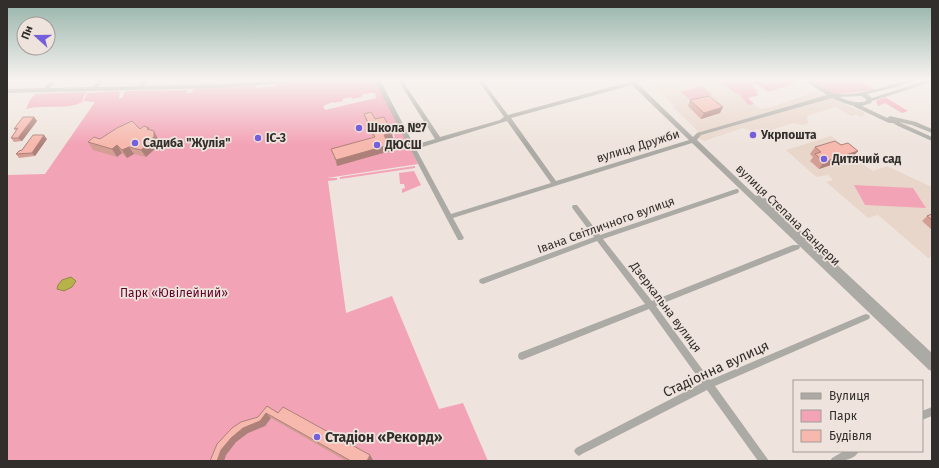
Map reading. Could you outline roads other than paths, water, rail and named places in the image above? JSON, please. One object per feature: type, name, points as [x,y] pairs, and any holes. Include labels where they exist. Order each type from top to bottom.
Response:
[{"type":"street","points":[[388,102],[460,238]]},
{"type":"street","points":[[414,102],[439,140]]},
{"type":"street","points":[[496,102],[556,184]]},
{"type":"street","points":[[412,148],[562,102]]},
{"type":"street","name":"вулиця Степана Бандери","points":[[658,102],[829,265],[932,359]]},
{"type":"street","name":"вулиця Дружби","points":[[449,217],[556,184],[695,138],[699,134],[804,102]]},
{"type":"street","points":[[856,102],[867,104],[891,122]]},
{"type":"street","points":[[867,104],[873,102]]},
{"type":"street","points":[[932,131],[914,123],[890,118],[900,125],[932,139]]},
{"type":"street","name":"Івана Світличного вулиця","points":[[483,281],[598,238],[736,191]]},
{"type":"street","name":"Дзеркальна вулиця","points":[[575,208],[650,305],[764,461]]},
{"type":"street","points":[[522,356],[796,247]]},
{"type":"street","name":"вулиця Степана Бандери","points":[[829,265],[932,367]]},
{"type":"street","name":"Стадіонна вулиця","points":[[579,451],[708,384],[866,317]]},
{"type":"street","points":[[923,416],[932,411]]},
{"type":"street","points":[[835,461],[852,452]]},
{"type":"place","name":"Школа №7","points":[[359,128]]},
{"type":"place","name":"Укрпошта","points":[[753,135]]},
{"type":"place","name":"ІС-3","points":[[258,138]]},
{"type":"place","name":"Садиба \"Жулія\"","points":[[135,143]]},
{"type":"place","name":"ДЮСШ","points":[[377,145]]},
{"type":"place","name":"Дитячий сад","points":[[824,159]]},
{"type":"place","name":"Стадіон «Рекорд»","points":[[317,437]]},
{"type":"park label","name":"Парк «Ювілейний»","points":[[174,293]]}]
